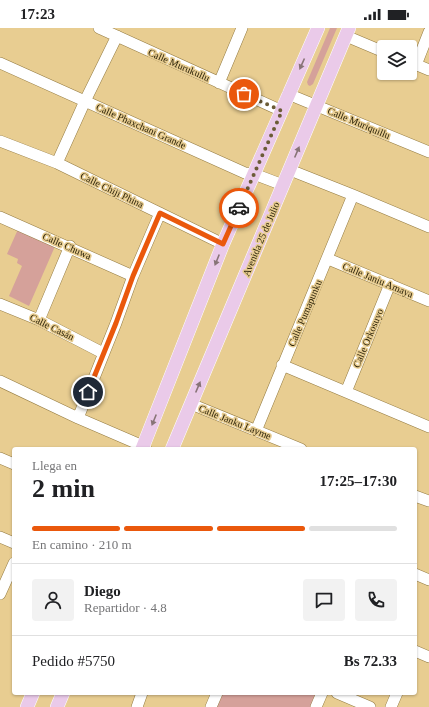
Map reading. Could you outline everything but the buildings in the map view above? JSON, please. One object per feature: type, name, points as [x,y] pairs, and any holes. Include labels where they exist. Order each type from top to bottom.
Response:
[{"type":"main road","points":[[144,447],[223,244],[318,28]]},
{"type":"main road","name":"Avenida 25 de Julio","points":[[173,447],[348,32]]},
{"type":"main road","points":[[27,707],[32,695]]},
{"type":"main road","points":[[57,707],[62,695]]},
{"type":"street","name":"Calle Murukullu","points":[[99,28],[282,111]]},
{"type":"street","points":[[219,83],[242,28]]},
{"type":"street","points":[[348,32],[377,48]]},
{"type":"street","points":[[417,56],[429,32]]},
{"type":"street","points":[[57,164],[85,100],[117,36]]},
{"type":"street","name":"Calle Phaxchani Grande","points":[[0,63],[245,173],[254,174],[283,186]]},
{"type":"street","points":[[417,66],[429,70]]},
{"type":"street","name":"Calle Muriquillu","points":[[288,94],[429,152]]},
{"type":"street","name":"Calle Chiji Phina","points":[[0,141],[57,164],[223,244]]},
{"type":"street","points":[[290,170],[429,228]]},
{"type":"street","name":"Calle Pumapunku","points":[[256,431],[353,195]]},
{"type":"street","points":[[78,418],[133,276],[160,213]]},
{"type":"street","name":"Calle Chuwa","points":[[0,217],[70,246],[133,276]]},
{"type":"street","points":[[39,320],[70,246]]},
{"type":"street","name":"Calle Janiu Amaya","points":[[328,258],[429,301]]},
{"type":"street","name":"Calle Orkosuyo","points":[[346,392],[390,284]]},
{"type":"street","name":"Calle Casán","points":[[0,304],[39,320],[103,353]]},
{"type":"street","points":[[282,365],[429,427]]},
{"type":"street","points":[[0,381],[142,447]]},
{"type":"street","name":"Calle Janku Layme","points":[[191,404],[296,447]]},
{"type":"street","points":[[0,458],[12,463]]},
{"type":"street","points":[[417,497],[429,501]]},
{"type":"street","points":[[0,537],[12,542]]},
{"type":"street","points":[[0,594],[12,567]]},
{"type":"street","points":[[417,575],[429,580]]},
{"type":"street","points":[[417,652],[429,657]]},
{"type":"street","points":[[137,707],[141,695]]},
{"type":"street","points":[[211,707],[216,695]]},
{"type":"street","points":[[316,707],[321,695]]},
{"type":"street","points":[[342,695],[370,707]]},
{"type":"street","points":[[391,707],[396,695]]},
{"type":"shaded area","points":[[330,28],[337,28],[313,84],[310,86],[307,82]]},
{"type":"shaded area","points":[[19,227],[56,244],[29,306],[9,296],[22,266],[17,263],[18,259],[7,254]]},
{"type":"shaded area","points":[[220,695],[318,695],[313,707],[215,707]]},
{"type":"way so far","points":[[239,208],[282,111],[244,94]]},
{"type":"route","points":[[88,392],[133,276],[160,213],[223,244],[239,208]]}]
